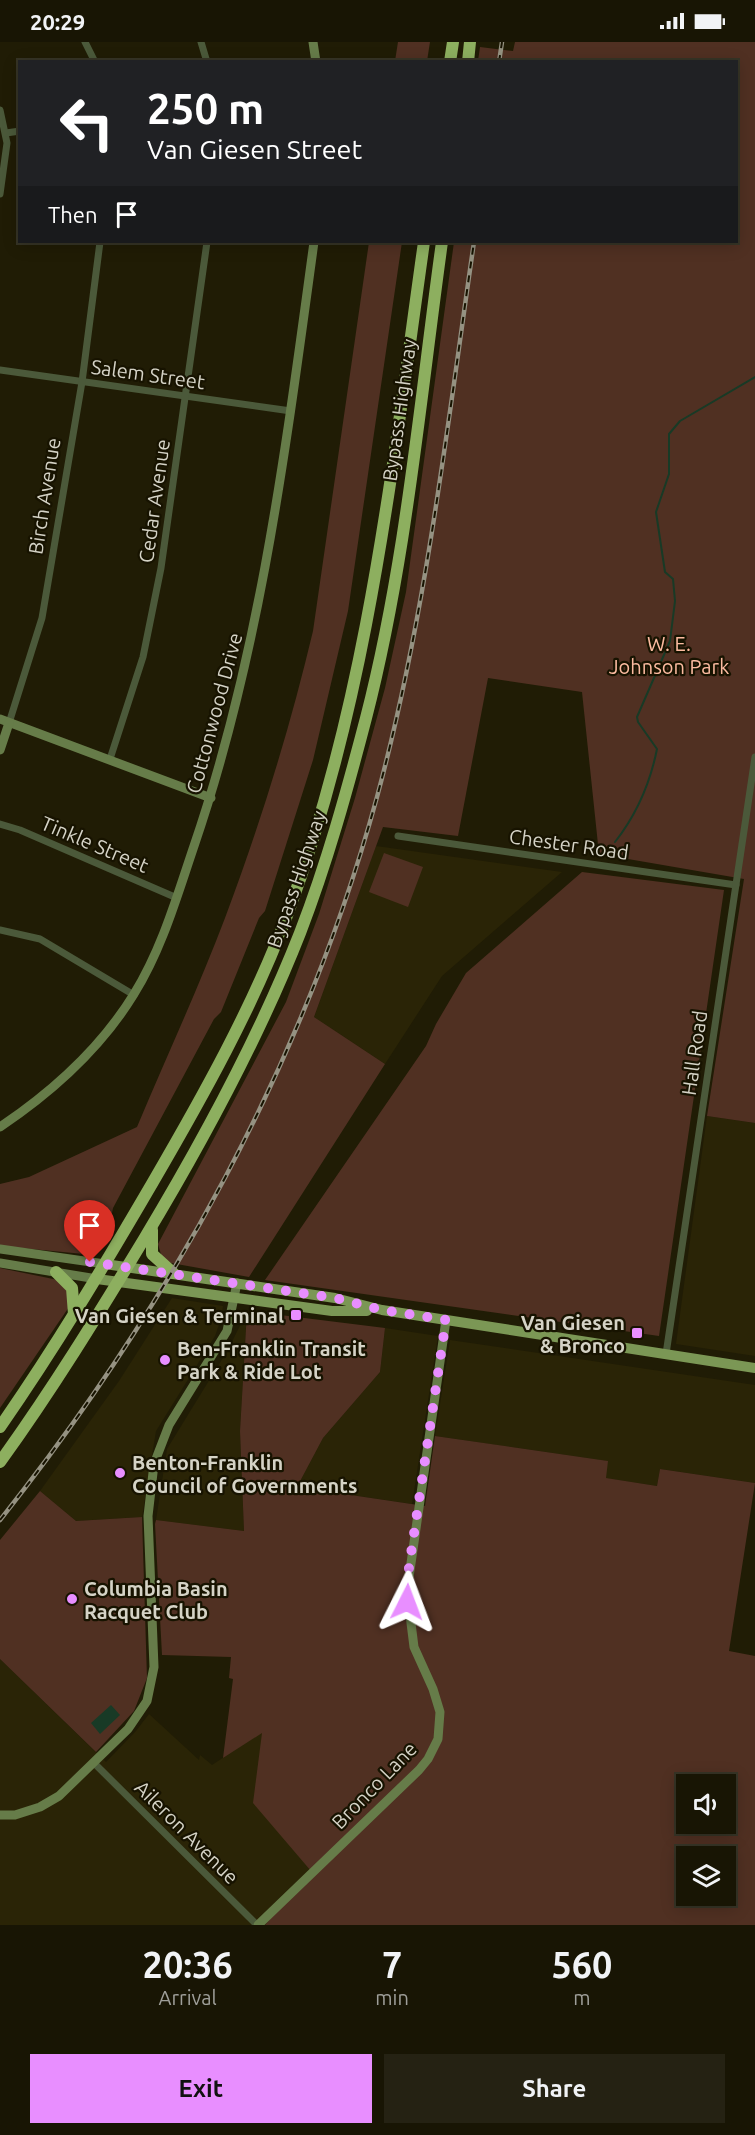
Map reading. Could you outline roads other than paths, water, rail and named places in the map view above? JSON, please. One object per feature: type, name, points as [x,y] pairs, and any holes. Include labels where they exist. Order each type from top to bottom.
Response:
[{"type":"highway","points":[[450,60],[453,42]]},
{"type":"highway","points":[[468,60],[470,42]]},
{"type":"highway","name":"Bypass Highway","points":[[0,1427],[97,1279],[191,1114],[243,1016],[287,914],[325,799],[352,696],[373,595],[424,243]]},
{"type":"highway","name":"Bypass Highway","points":[[0,1462],[127,1267],[210,1124],[261,1024],[300,933],[335,830],[367,716],[393,589],[442,243]]},
{"type":"highway","points":[[154,1222],[150,1245],[152,1254],[172,1273]]},
{"type":"highway","points":[[56,1272],[72,1288],[75,1297],[74,1316]]},
{"type":"main road","points":[[105,1264],[335,1298],[382,1310],[755,1368]]},
{"type":"main road","points":[[97,1279],[332,1311],[382,1310]]},
{"type":"street","points":[[85,42],[94,60]]},
{"type":"street","points":[[201,42],[206,60]]},
{"type":"street","points":[[313,42],[316,60]]},
{"type":"street","points":[[0,110],[6,133],[0,194]]},
{"type":"street","points":[[6,133],[18,132]]},
{"type":"street","name":"Birch Avenue","points":[[0,750],[5,721],[42,618],[82,382],[100,243]]},
{"type":"street","name":"Cedar Avenue","points":[[110,759],[143,657],[161,568],[207,243]]},
{"type":"street","name":"Cottonwood Drive","points":[[0,1127],[74,1068],[107,1032],[134,995],[159,945],[177,898],[211,798],[251,646],[269,556],[314,243]]},
{"type":"street","name":"Salem Street","points":[[0,370],[291,411]]},
{"type":"street","points":[[5,721],[211,798]]},
{"type":"street","name":"Hall Road","points":[[666,1354],[755,757]]},
{"type":"street","name":"Tinkle Street","points":[[0,824],[20,830],[177,898]]},
{"type":"street","name":"Chester Road","points":[[398,836],[735,885]]},
{"type":"street","points":[[0,930],[40,939],[134,995]]},
{"type":"street","points":[[0,1250],[105,1264]]},
{"type":"street","points":[[0,1263],[97,1279]]},
{"type":"street","points":[[0,1815],[15,1815],[51,1802],[94,1763],[139,1716],[152,1686],[154,1659],[148,1516],[154,1464],[168,1425],[226,1335],[237,1283]]},
{"type":"street","name":"Bronco Lane","points":[[257,1925],[419,1770],[428,1759],[438,1739],[439,1705],[414,1647],[407,1590],[446,1320]]},
{"type":"street","name":"Aileron Avenue","points":[[94,1763],[257,1925]]},
{"type":"waterway","points":[[615,842],[630,821],[642,798],[657,749],[638,722],[637,717],[670,641],[675,601],[673,579],[665,572],[656,512],[669,474],[669,434],[680,421],[755,377]]},
{"type":"railway","points":[[499,60],[502,42]]},
{"type":"railway","points":[[0,1520],[62,1438],[120,1354],[175,1267],[225,1177],[271,1085],[312,991],[347,895],[377,797],[409,660],[434,521],[474,243]]},
{"type":"place","name":"Van Giesen & Terminal","points":[[296,1315]]},
{"type":"place","name":"Van Giesen & Bronco","points":[[637,1333]]},
{"type":"place","name":"Ben-Franklin Transit Park & Ride Lot","points":[[165,1360]]},
{"type":"place","name":"Benton-Franklin Council of Governments","points":[[120,1473]]},
{"type":"place","name":"Columbia Basin Racquet Club","points":[[72,1599]]},
{"type":"park label","name":"W. E. Johnson Park","points":[[669,654]]}]
